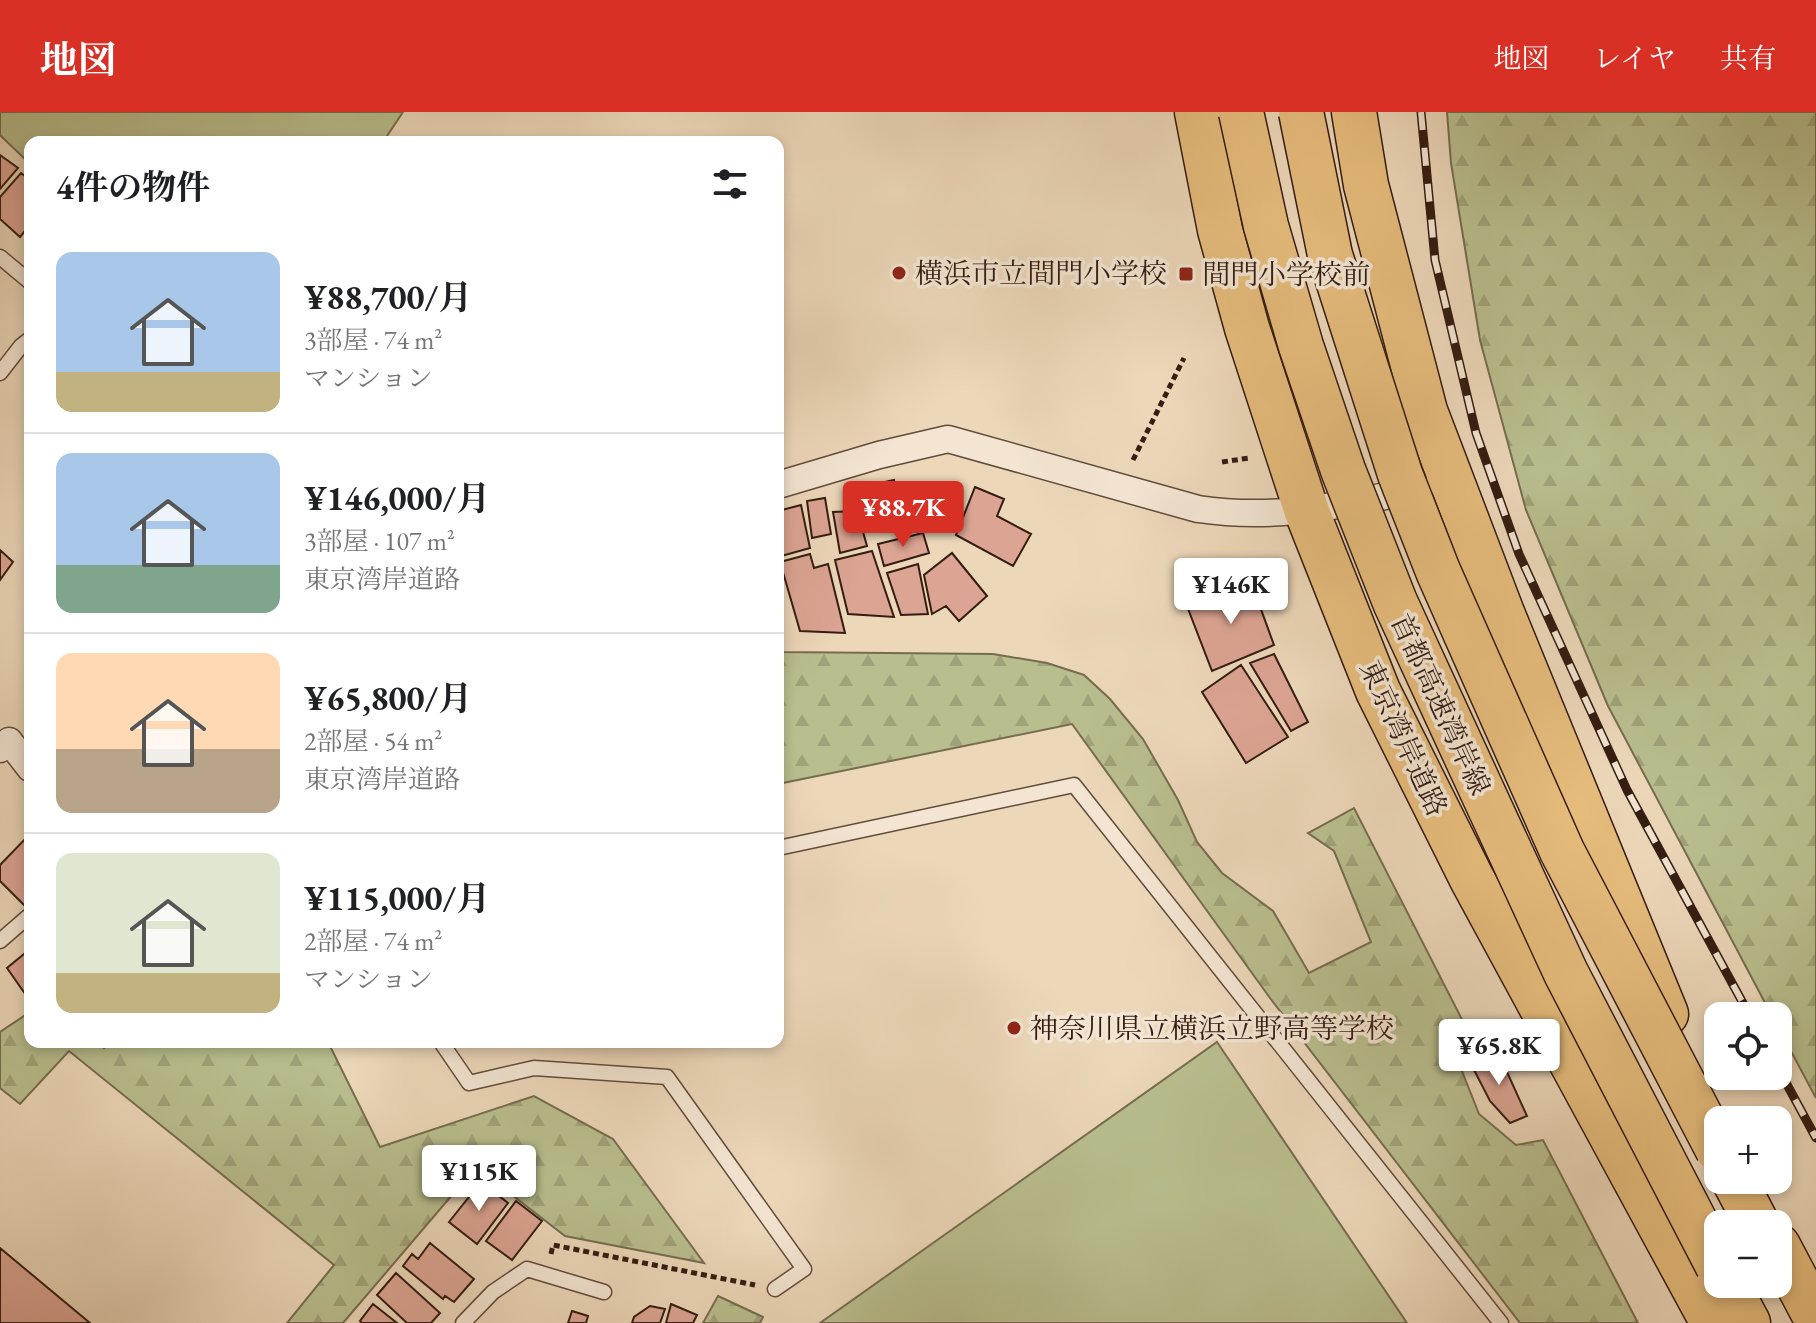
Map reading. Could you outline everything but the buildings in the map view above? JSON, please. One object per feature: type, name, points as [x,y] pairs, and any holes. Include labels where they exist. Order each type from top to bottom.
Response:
[{"type":"highway","name":"東京湾岸道路","points":[[1197,112],[1223,244],[1247,328],[1307,512],[1378,691],[1590,1100],[1713,1323]]},
{"type":"highway","name":"首都高速湾岸線","points":[[1241,112],[1266,226],[1301,346],[1343,470],[1395,602],[1566,973],[1704,1239]]},
{"type":"highway","name":"東京湾岸道路","points":[[1259,112],[1372,522],[1433,665],[1562,940],[1704,1217]]},
{"type":"highway","points":[[1301,112],[1330,255],[1400,474],[1438,571],[1562,851],[1704,1123]]},
{"type":"highway","name":"首都高速湾岸線","points":[[1310,112],[1338,242],[1372,363],[1422,509],[1515,726],[1593,896],[1704,1106]]},
{"type":"highway","points":[[1354,112],[1366,185],[1425,411],[1508,628],[1704,1106]]},
{"type":"highway","points":[[1792,1273],[1816,1318]]},
{"type":"highway","points":[[1792,1291],[1809,1323]]},
{"type":"highway","points":[[1735,1298],[1748,1323]]},
{"type":"highway","points":[[1745,1298],[1758,1323]]},
{"type":"highway","points":[[1786,1298],[1798,1323]]},
{"type":"street","points":[[784,483],[879,455],[948,439],[1198,509],[1239,515],[1307,512],[1452,482]]},
{"type":"street","points":[[3,740],[24,762]]},
{"type":"lane","points":[[0,257],[24,277]]},
{"type":"lane","points":[[0,373],[24,344]]},
{"type":"lane","points":[[784,847],[1074,785],[1501,1323]]},
{"type":"lane","points":[[0,941],[24,920]]},
{"type":"lane","points":[[445,1048],[469,1083],[534,1068],[667,1077],[804,1269],[775,1289]]},
{"type":"lane","points":[[463,1323],[493,1292],[527,1269],[604,1292]]},
{"type":"path","points":[[1120,487],[1184,358]]},
{"type":"path","points":[[577,1250],[775,1289]]},
{"type":"green space","points":[[0,112],[403,112],[387,136],[24,136],[24,158],[0,135]]},
{"type":"green space","points":[[1447,112],[1816,112],[1816,1098],[1792,1053],[1792,1002],[1765,1002],[1608,706],[1526,510],[1480,340],[1451,163]]},
{"type":"green space","points":[[784,652],[993,654],[1047,663],[1084,675],[1110,699],[1143,739],[1178,800],[1197,842],[1222,873],[1273,911],[1309,973],[1371,942],[1334,851],[1308,833],[1354,808],[1474,1043],[1456,1056],[1479,1114],[1516,1145],[1543,1140],[1638,1323],[1520,1323],[1270,998],[1072,724],[784,783]]},
{"type":"green space","points":[[24,1016],[24,1048],[331,1048],[380,1147],[534,1096],[613,1139],[704,1263],[565,1236],[476,1167],[343,1323],[287,1323],[334,1265],[69,1051],[20,1104],[0,1088],[0,1032]]},
{"type":"green space","points":[[1217,1042],[1407,1323],[820,1323]]},
{"type":"green space","points":[[718,1296],[763,1317],[760,1323],[703,1323]]},
{"type":"railway","points":[[1421,112],[1435,260],[1476,433],[1519,554],[1627,790],[1742,1002]]},
{"type":"railway","points":[[1790,1090],[1816,1138]]},
{"type":"place","name":"横浜市立間門小学校","points":[[899,273]]},
{"type":"place","name":"間門小学校前","points":[[1186,274]]},
{"type":"place","name":"神奈川県立横浜立野高等学校","points":[[1014,1028]]}]
